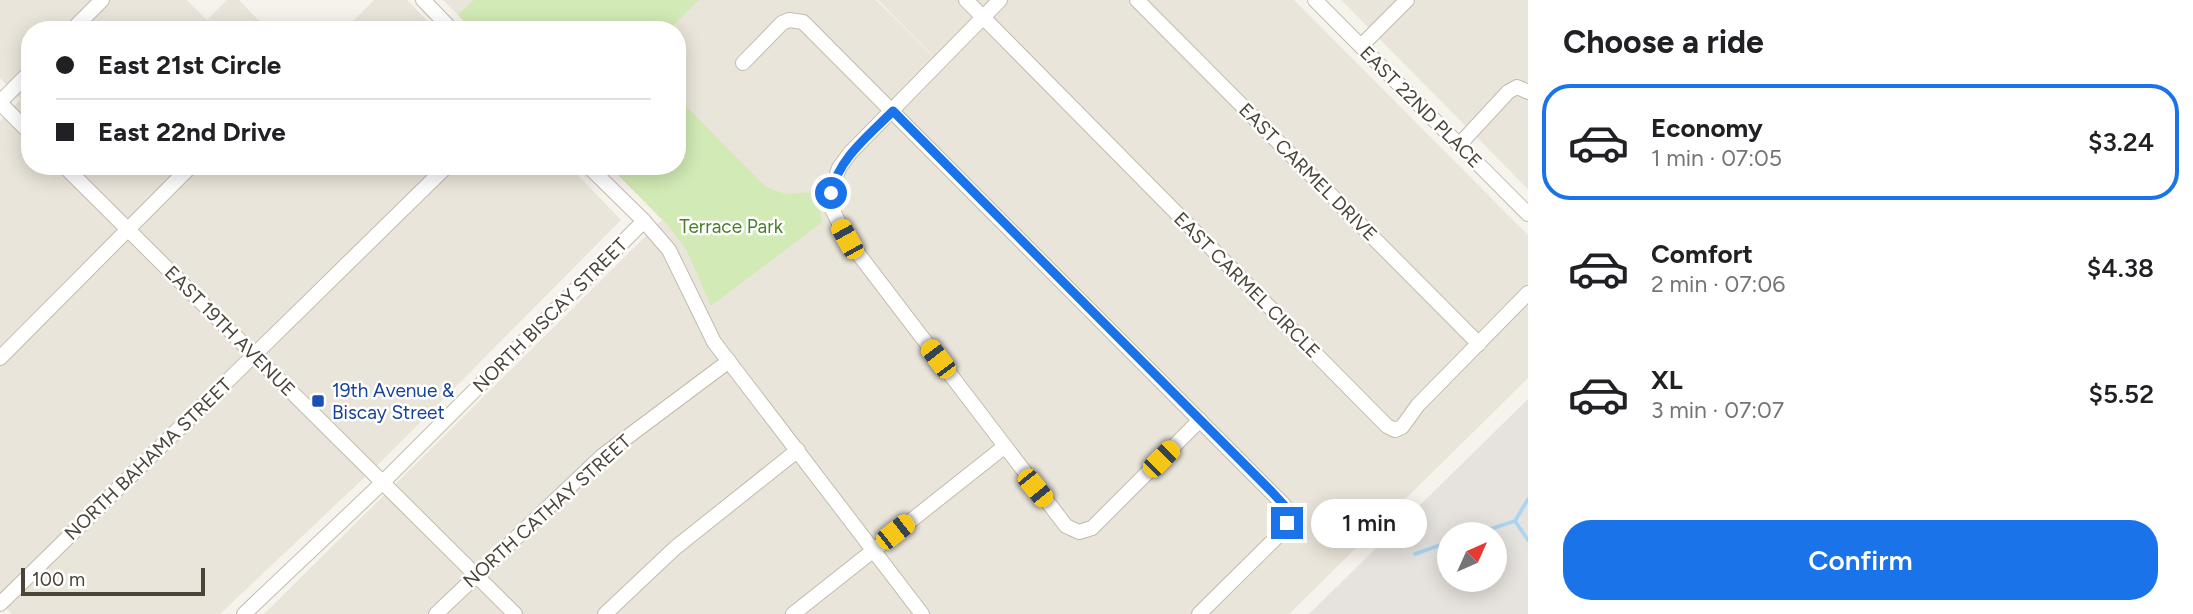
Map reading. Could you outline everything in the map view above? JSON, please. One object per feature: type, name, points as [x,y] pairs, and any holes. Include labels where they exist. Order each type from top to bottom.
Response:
[{"type":"street","points":[[81,21],[102,0]]},
{"type":"street","points":[[423,0],[443,21]]},
{"type":"street","name":"EAST CARMEL CIRCLE","points":[[966,0],[1387,426],[1395,430],[1402,427],[1418,405],[1528,293]]},
{"type":"street","points":[[1000,0],[850,153],[839,168],[831,193],[832,209],[847,239],[1066,526],[1079,531],[1092,528],[1200,420]]},
{"type":"street","name":"EAST CARMEL DRIVE","points":[[1137,0],[1479,344]]},
{"type":"street","name":"EAST 22ND PLACE","points":[[1315,0],[1528,214]]},
{"type":"street","points":[[1361,46],[1408,0]]},
{"type":"street","points":[[743,63],[782,23],[797,20],[803,23],[1284,505],[1287,523],[1278,537],[1199,614]]},
{"type":"street","points":[[21,81],[0,103],[21,124]]},
{"type":"street","points":[[1459,145],[1508,92],[1517,87],[1528,92]]},
{"type":"street","name":"EAST 19TH AVENUE","points":[[73,175],[515,614]]},
{"type":"street","points":[[0,358],[182,175]]},
{"type":"street","name":"NORTH BAHAMA STREET","points":[[0,604],[438,175]]},
{"type":"street","points":[[597,175],[644,221],[675,260],[707,331],[922,614]]},
{"type":"street","name":"NORTH BISCAY STREET","points":[[244,614],[382,483],[644,221]]},
{"type":"street","name":"NORTH CATHAY STREET","points":[[436,614],[602,456],[729,361]]},
{"type":"street","points":[[793,614],[1004,447]]},
{"type":"street","points":[[605,614],[674,548],[798,450]]},
{"type":"shaded area","points":[[0,0],[187,0],[207,20],[227,0],[239,0],[259,21],[21,21],[21,99],[0,78]]},
{"type":"shaded area","points":[[374,0],[407,0],[427,21],[353,21]]},
{"type":"shaded area","points":[[443,0],[876,0],[951,74],[878,0],[1294,0],[1528,235],[1528,378],[1289,614],[264,614],[662,220],[618,175],[686,175],[686,21],[464,21]]},
{"type":"shaded area","points":[[1341,0],[1528,0],[1528,189]]},
{"type":"shaded area","points":[[21,99],[21,175],[578,175],[621,220],[384,459],[220,614],[12,614],[0,602],[0,121]]},
{"type":"shaded area","points":[[1528,399],[1528,614],[1309,614]]},
{"type":"green space","points":[[474,0],[699,0],[678,21],[464,21],[458,15]]},
{"type":"green space","name":"Terrace Park","points":[[686,106],[766,187],[785,194],[816,192],[822,222],[711,306],[686,249],[667,224],[618,175],[686,175]]},
{"type":"waterway","points":[[1528,499],[1515,521],[1528,540]]},
{"type":"waterway","points":[[1507,524],[1515,521]]},
{"type":"waterway","points":[[1415,554],[1437,546]]},
{"type":"place","name":"19th Avenue & Biscay Street","points":[[318,401]]},
{"type":"route","points":[[831,193],[839,168],[850,153],[893,111],[1272,492],[1284,505],[1287,523]]}]
